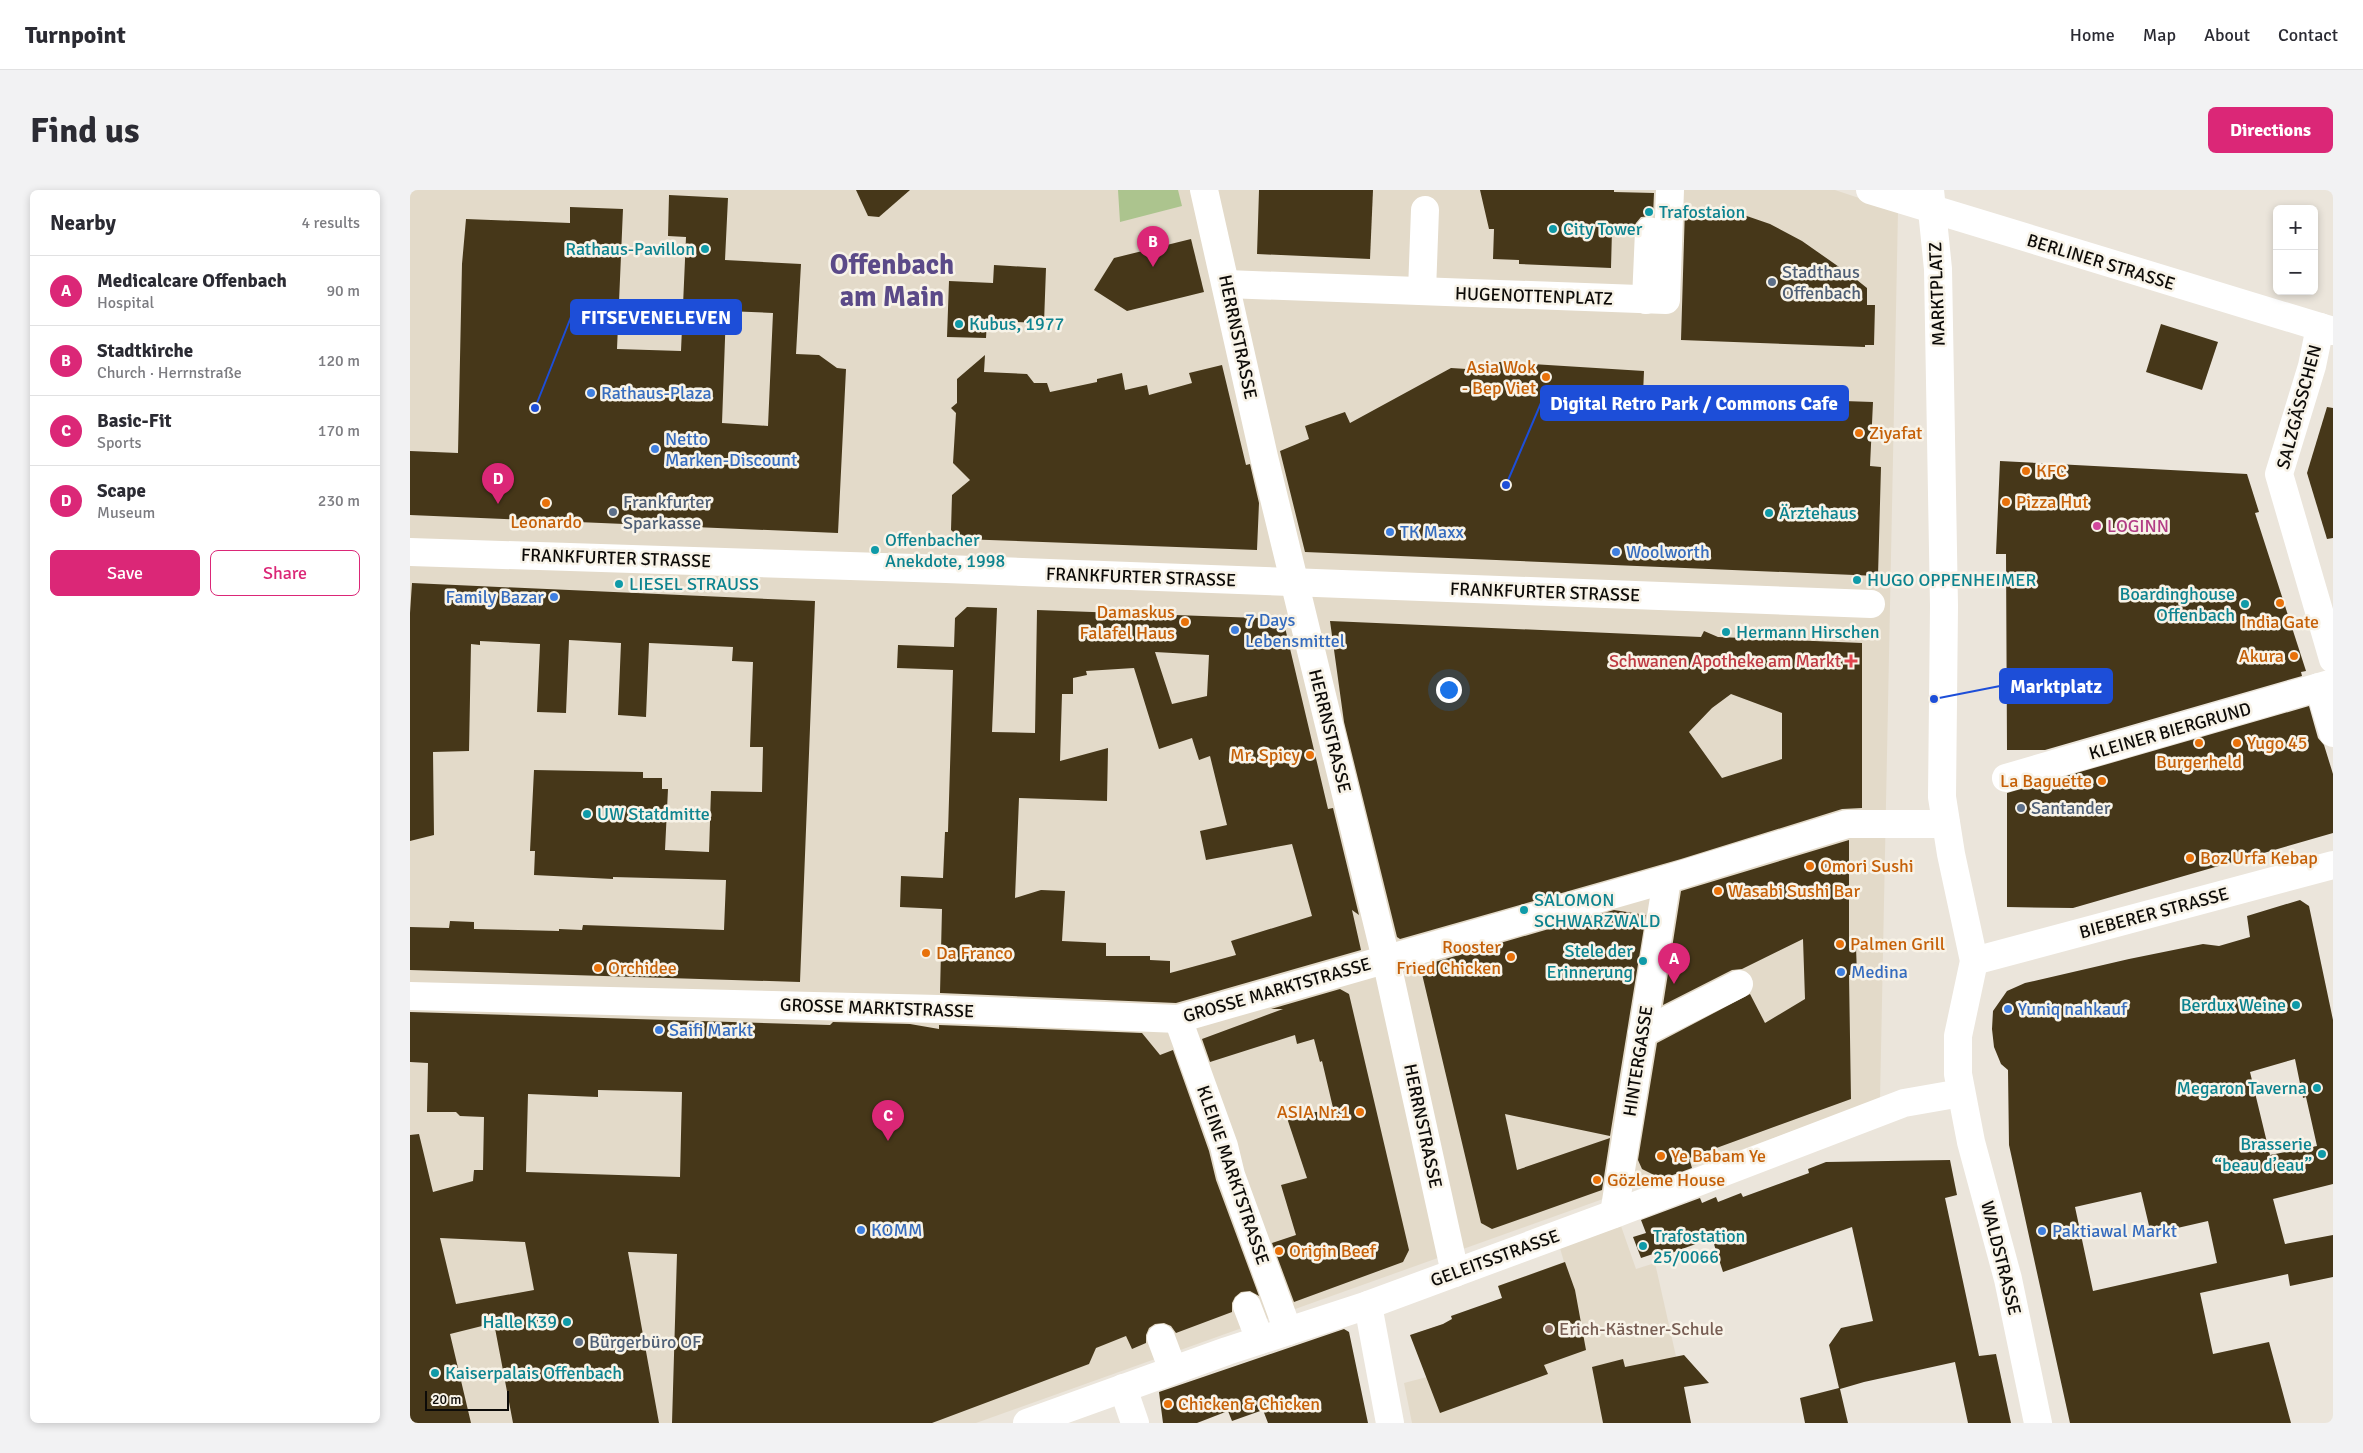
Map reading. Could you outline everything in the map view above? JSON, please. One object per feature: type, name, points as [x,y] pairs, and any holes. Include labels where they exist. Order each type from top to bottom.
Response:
[{"type":"street","name":"HERRNSTRASSE","points":[[1204,190],[1294,583],[1386,959],[1455,1273]]},
{"type":"street","name":"HUGENOTTENPLATZ","points":[[1226,284],[1666,300],[1659,232],[1670,190]]},
{"type":"street","name":"BERLINER STRASSE","points":[[1870,190],[1931,200],[2327,329]]},
{"type":"street","name":"MARKTPLATZ","points":[[1931,200],[1938,268],[1944,606],[1942,797],[1974,961],[1958,1036],[1958,1070],[1961,1093]]},
{"type":"street","points":[[1422,291],[1426,210]]},
{"type":"street","name":"SALZGÄSSCHEN","points":[[2327,329],[2312,366],[2279,474],[2333,660]]},
{"type":"street","name":"FRANKFURTER STRASSE","points":[[410,552],[936,568],[1871,604]]},
{"type":"street","points":[[2326,685],[2333,733]]},
{"type":"street","name":"KLEINER BIERGRUND","points":[[2006,778],[2326,685]]},
{"type":"street","name":"GROSSE MARKTSTRASSE","points":[[410,996],[939,1009],[1178,1019],[1667,879],[1847,824],[1946,824]]},
{"type":"street","name":"BIEBERER STRASSE","points":[[1974,961],[2333,864]]},
{"type":"street","name":"HINTERGASSE","points":[[1614,1214],[1667,879]]},
{"type":"street","points":[[1642,1033],[1739,984]]},
{"type":"street","name":"KLEINE MARKTSTRASSE","points":[[1178,1019],[1224,1146],[1231,1175],[1288,1331]]},
{"type":"street","name":"GELEITSSTRASSE","points":[[1027,1423],[1173,1370],[1368,1305],[1614,1214],[1904,1103],[1961,1093]]},
{"type":"street","name":"WALDSTRASSE","points":[[1961,1093],[1975,1159],[2008,1280],[2038,1423]]},
{"type":"street","points":[[1368,1305],[1390,1423]]},
{"type":"street","points":[[1247,1306],[1260,1340]]},
{"type":"street","points":[[1161,1338],[1173,1370]]},
{"type":"street","points":[[1123,1388],[1134,1423]]},
{"type":"shaded area","points":[[410,190],[1835,190],[1898,211],[1880,1100],[976,1423],[410,1423]]},
{"type":"shaded area","name":"Erich-Kästner-Schule","points":[[1621,1226],[1636,1269],[1655,1263],[1691,1423],[1412,1423],[1404,1383],[1427,1377],[1410,1335],[1443,1324],[1452,1319],[1451,1316],[1504,1301],[1498,1286],[1564,1262],[1560,1248]]},
{"type":"green space","points":[[1118,190],[1178,190],[1182,206],[1120,222]]},
{"type":"building","points":[[856,190],[910,190],[879,217],[868,216]]},
{"type":"building","points":[[1259,190],[1373,190],[1370,259],[1257,254]]},
{"type":"building","name":"City Tower","points":[[1480,190],[1614,190],[1614,192],[1654,193],[1653,216],[1641,217],[1633,230],[1612,230],[1611,268],[1519,264],[1519,260],[1493,259],[1494,229],[1489,229]]},
{"type":"building","points":[[669,195],[728,198],[725,260],[801,264],[796,354],[819,355],[837,368],[846,369],[838,533],[410,515],[410,451],[458,453],[462,264],[466,219],[570,223],[570,207],[623,209],[617,349],[681,351],[686,237],[668,236]],"holes":[[[726,311],[773,313],[768,426],[722,423]]]},
{"type":"building","name":"Stadthaus Offenbach","points":[[1685,208],[1738,213],[1770,224],[1802,241],[1852,276],[1867,288],[1867,305],[1875,305],[1874,345],[1865,345],[1865,347],[1681,340]]},
{"type":"building","points":[[1191,239],[1204,292],[1127,311],[1094,290],[1114,258]]},
{"type":"building","points":[[994,265],[1046,268],[1044,323],[987,321],[986,338],[947,337],[949,281],[993,283]]},
{"type":"building","points":[[2161,324],[2218,342],[2202,390],[2146,372]]},
{"type":"building","points":[[985,355],[984,372],[1027,374],[1034,383],[1047,383],[1050,392],[1097,382],[1097,379],[1122,373],[1125,390],[1147,385],[1149,395],[1192,383],[1189,373],[1222,365],[1246,465],[1250,464],[1259,503],[1257,550],[961,539],[951,530],[952,495],[970,480],[953,463],[956,413],[951,408],[957,403],[957,379]]},
{"type":"building","points":[[1499,362],[1644,371],[1643,394],[1873,402],[1870,466],[1881,467],[1878,576],[1305,552],[1280,451],[1309,439],[1305,426],[1345,412],[1350,423],[1451,368],[1499,371]]},
{"type":"building","points":[[2327,407],[2333,408],[2333,538],[2327,539],[2307,473]]},
{"type":"building","points":[[2000,461],[2247,474],[2259,512],[2255,513],[2306,671],[2301,672],[2302,676],[2045,750],[2007,750],[2006,554],[1996,554]]},
{"type":"building","points":[[412,583],[815,601],[800,982],[410,970],[410,927],[449,928],[450,921],[474,922],[474,929],[559,931],[559,929],[582,930],[583,925],[724,930],[726,880],[613,877],[613,879],[534,875],[535,851],[530,851],[534,770],[643,772],[643,778],[662,778],[662,789],[668,789],[665,850],[709,852],[711,791],[762,792],[763,747],[750,747],[753,662],[732,661],[733,647],[649,643],[646,717],[618,715],[621,643],[569,640],[566,713],[537,712],[540,644],[480,641],[480,645],[471,644],[469,751],[433,752],[434,835],[410,841],[410,613]]},
{"type":"building","points":[[967,607],[997,608],[992,732],[1035,733],[1037,610],[1283,619],[1328,809],[1333,808],[1359,915],[1352,910],[1361,950],[1176,1003],[940,993],[942,909],[900,907],[901,876],[943,878],[945,832],[948,832],[953,670],[897,668],[898,645],[954,647],[955,618]],"holes":[[[1155,652],[1209,655],[1207,696],[1172,704]],[[1134,668],[1159,749],[1192,738],[1199,760],[1210,756],[1227,825],[1200,831],[1206,860],[1292,844],[1312,916],[1231,941],[1236,955],[1170,973],[1170,961],[1150,960],[1150,956],[1106,956],[1106,943],[1062,941],[1065,891],[1041,890],[1015,898],[1019,798],[1107,801],[1108,748],[1060,761],[1062,694],[1073,694],[1073,678],[1087,675],[1086,671]]]},
{"type":"building","points":[[1330,621],[1701,637],[1704,631],[1718,637],[1862,643],[1862,808],[1842,809],[1681,859],[1400,939],[1397,937],[1344,722]],"holes":[[[1731,694],[1782,713],[1782,759],[1722,778],[1689,732],[1712,708]]]},
{"type":"building","points":[[2309,706],[2318,738],[2324,745],[2333,774],[2333,833],[2073,908],[2007,907],[2007,793]]},
{"type":"building","points":[[1849,840],[1849,948],[1856,947],[1857,975],[1849,975],[1851,1099],[1689,1158],[1692,1168],[1662,1179],[1642,1169],[1638,1160],[1657,1043],[1750,994],[1765,1023],[1805,999],[1803,939],[1742,969],[1732,970],[1663,1005],[1681,891]]},
{"type":"building","points":[[2300,900],[2309,906],[2333,1020],[2333,1184],[2273,1199],[2285,1244],[2333,1235],[2333,1277],[2290,1286],[2288,1274],[2200,1293],[2213,1354],[2269,1342],[2291,1423],[2070,1423],[2009,1145],[2008,1070],[2001,1064],[1994,1047],[1993,1011],[2007,991],[2025,983],[2129,959],[2203,944],[2219,946],[2250,937],[2247,916]],"holes":[[[2295,1059],[2303,1098],[2306,1097],[2317,1146],[2270,1155],[2250,1072]],[[2141,1192],[2151,1234],[2208,1221],[2217,1263],[2093,1291],[2075,1207]]]},
{"type":"building","points":[[1614,910],[1646,915],[1610,1136],[1505,1114],[1517,1170],[1610,1138],[1602,1190],[1492,1229],[1481,1223],[1422,974],[1428,964]]},
{"type":"building","points":[[1340,989],[1349,994],[1409,1250],[1403,1262],[1294,1302],[1272,1243],[1296,1235],[1281,1185],[1307,1178],[1286,1115],[1298,1112],[1334,1112],[1322,1061],[1320,1062],[1314,1039],[1297,1044],[1295,1035],[1210,1062],[1202,1039],[1283,1009],[1271,1009]]},
{"type":"building","points":[[410,1012],[830,1025],[833,1022],[910,1024],[939,1029],[939,1025],[1142,1033],[1160,1055],[1173,1050],[1209,1151],[1216,1180],[1259,1296],[1250,1291],[1241,1292],[1232,1303],[1232,1312],[1176,1333],[1171,1326],[1164,1323],[1155,1324],[1149,1328],[1146,1335],[1146,1343],[1132,1349],[1126,1336],[1096,1348],[1089,1364],[932,1423],[672,1423],[677,1254],[628,1252],[659,1423],[513,1423],[494,1323],[450,1334],[471,1423],[410,1423],[410,1135],[419,1134],[433,1192],[473,1181],[474,1170],[483,1170],[484,1117],[460,1116],[456,1112],[427,1112],[428,1063],[410,1062]],"holes":[[[598,1090],[682,1092],[680,1177],[526,1172],[528,1094],[598,1097]],[[440,1238],[525,1242],[534,1290],[456,1304]]]},
{"type":"building","points":[[1950,1160],[1957,1195],[1945,1198],[1979,1356],[1996,1354],[2011,1423],[1968,1423],[1955,1362],[1840,1389],[1848,1423],[1805,1423],[1800,1398],[1839,1388],[1829,1345],[1841,1328],[1873,1321],[1852,1227],[1723,1272],[1712,1238],[1655,1259],[1653,1254],[1641,1258],[1633,1237],[1646,1233],[1641,1220],[1700,1198],[1702,1203],[1716,1197],[1718,1202],[1741,1193],[1743,1197],[1809,1173],[1808,1169],[1826,1162]]},
{"type":"building","points":[[1565,1262],[1575,1290],[1586,1350],[1544,1365],[1548,1374],[1440,1413],[1410,1335],[1443,1324],[1452,1319],[1451,1316],[1502,1298],[1498,1286]]},
{"type":"building","points":[[1344,1329],[1349,1332],[1368,1423],[1268,1423],[1263,1410],[1232,1421],[1228,1411],[1197,1423],[1163,1423],[1159,1392]]},
{"type":"building","points":[[1684,1355],[1709,1383],[1684,1387],[1691,1423],[1603,1423],[1592,1367],[1623,1359],[1625,1367]]},
{"type":"place","name":"Trafostaion","points":[[1649,212]]},
{"type":"place","name":"City Tower","points":[[1553,229]]},
{"type":"place","name":"Rathaus-Pavillon","points":[[705,249]]},
{"type":"place","name":"Stadtkirche","points":[[1153,267]]},
{"type":"place","name":"Stadthaus Offenbach","points":[[1772,282]]},
{"type":"place","name":"Kubus, 1977","points":[[959,324]]},
{"type":"place","name":"Asia Wok - Bep Viet","points":[[1546,377]]},
{"type":"place","name":"Rathaus-Plaza","points":[[591,393]]},
{"type":"place","name":"FITSEVENELEVEN","points":[[535,408]]},
{"type":"place","name":"Ziyafat","points":[[1859,433]]},
{"type":"place","name":"Netto Marken-Discount","points":[[655,449]]},
{"type":"place","name":"KFC","points":[[2026,471]]},
{"type":"place","name":"Digital Retro Park / Commons Cafe","points":[[1506,485]]},
{"type":"place","name":"Pizza Hut","points":[[2006,502]]},
{"type":"place","name":"Leonardo","points":[[546,503]]},
{"type":"place","name":"Scape","points":[[498,504]]},
{"type":"place","name":"Frankfurter Sparkasse","points":[[613,512]]},
{"type":"place","name":"Ärztehaus","points":[[1769,513]]},
{"type":"place","name":"LOGINN","points":[[2097,526]]},
{"type":"place","name":"TK Maxx","points":[[1390,532]]},
{"type":"place","name":"Offenbacher Anekdote, 1998","points":[[875,550]]},
{"type":"place","name":"Woolworth","points":[[1616,552]]},
{"type":"place","name":"HUGO OPPENHEIMER","points":[[1857,580]]},
{"type":"place","name":"LIESEL STRAUSS","points":[[619,584]]},
{"type":"place","name":"Family Bazar","points":[[554,597]]},
{"type":"place","name":"India Gate","points":[[2280,603]]},
{"type":"place","name":"Boardinghouse Offenbach","points":[[2245,604]]},
{"type":"place","name":"Damaskus Falafel Haus","points":[[1185,622]]},
{"type":"place","name":"7 Days Lebensmittel","points":[[1235,630]]},
{"type":"place","name":"Hermann Hirschen","points":[[1726,632]]},
{"type":"place","name":"Akura","points":[[2294,656]]},
{"type":"place","name":"Schwanen Apotheke am Markt","points":[[1851,661]]},
{"type":"place","name":"Marktplatz","points":[[1934,699]]},
{"type":"place","name":"Burgerheld","points":[[2199,743]]},
{"type":"place","name":"Yugo 45","points":[[2237,743]]},
{"type":"place","name":"Mr. Spicy","points":[[1310,755]]},
{"type":"place","name":"La Baguette","points":[[2102,781]]},
{"type":"place","name":"Santander","points":[[2021,808]]},
{"type":"place","name":"UW Statdmitte","points":[[587,814]]},
{"type":"place","name":"Boz Urfa Kebap","points":[[2190,858]]},
{"type":"place","name":"Omori Sushi","points":[[1810,866]]},
{"type":"place","name":"Wasabi Sushi Bar","points":[[1718,891]]},
{"type":"place","name":"SALOMON SCHWARZWALD","points":[[1524,910]]},
{"type":"place","name":"Palmen Grill","points":[[1840,944]]},
{"type":"place","name":"Da Franco","points":[[926,953]]},
{"type":"place","name":"Rooster Fried Chicken","points":[[1511,957]]},
{"type":"place","name":"Stele der Erinnerung","points":[[1643,961]]},
{"type":"place","name":"Orchidee","points":[[598,968]]},
{"type":"place","name":"Medina","points":[[1841,972]]},
{"type":"place","name":"Medicalcare Offenbach","points":[[1674,984]]},
{"type":"place","name":"Berdux Weine","points":[[2296,1005]]},
{"type":"place","name":"Yuniq nahkauf","points":[[2008,1009]]},
{"type":"place","name":"Saifi Markt","points":[[659,1030]]},
{"type":"place","name":"Megaron Taverna","points":[[2317,1088]]},
{"type":"place","name":"ASIA Nr.1","points":[[1360,1112]]},
{"type":"place","name":"Basic-Fit","points":[[888,1141]]},
{"type":"place","name":"Brasserie “beau d’eau”","points":[[2322,1154]]},
{"type":"place","name":"Ye Babam Ye","points":[[1661,1156]]},
{"type":"place","name":"Gözleme House","points":[[1597,1180]]},
{"type":"place","name":"KOMM","points":[[861,1230]]},
{"type":"place","name":"Paktiawal Markt","points":[[2042,1231]]},
{"type":"place","name":"Trafostation 25/0066","points":[[1643,1246]]},
{"type":"place","name":"Origin Beef","points":[[1279,1251]]},
{"type":"place","name":"Halle K39","points":[[567,1322]]},
{"type":"place","name":"Erich-Kästner-Schule","points":[[1549,1329]]},
{"type":"place","name":"Bürgerbüro OF","points":[[579,1342]]},
{"type":"place","name":"Kaiserpalais Offenbach","points":[[435,1373]]},
{"type":"place","name":"Chicken & Chicken","points":[[1168,1404]]},
{"type":"district","name":"Offenbach am Main","points":[[892,281]]}]
